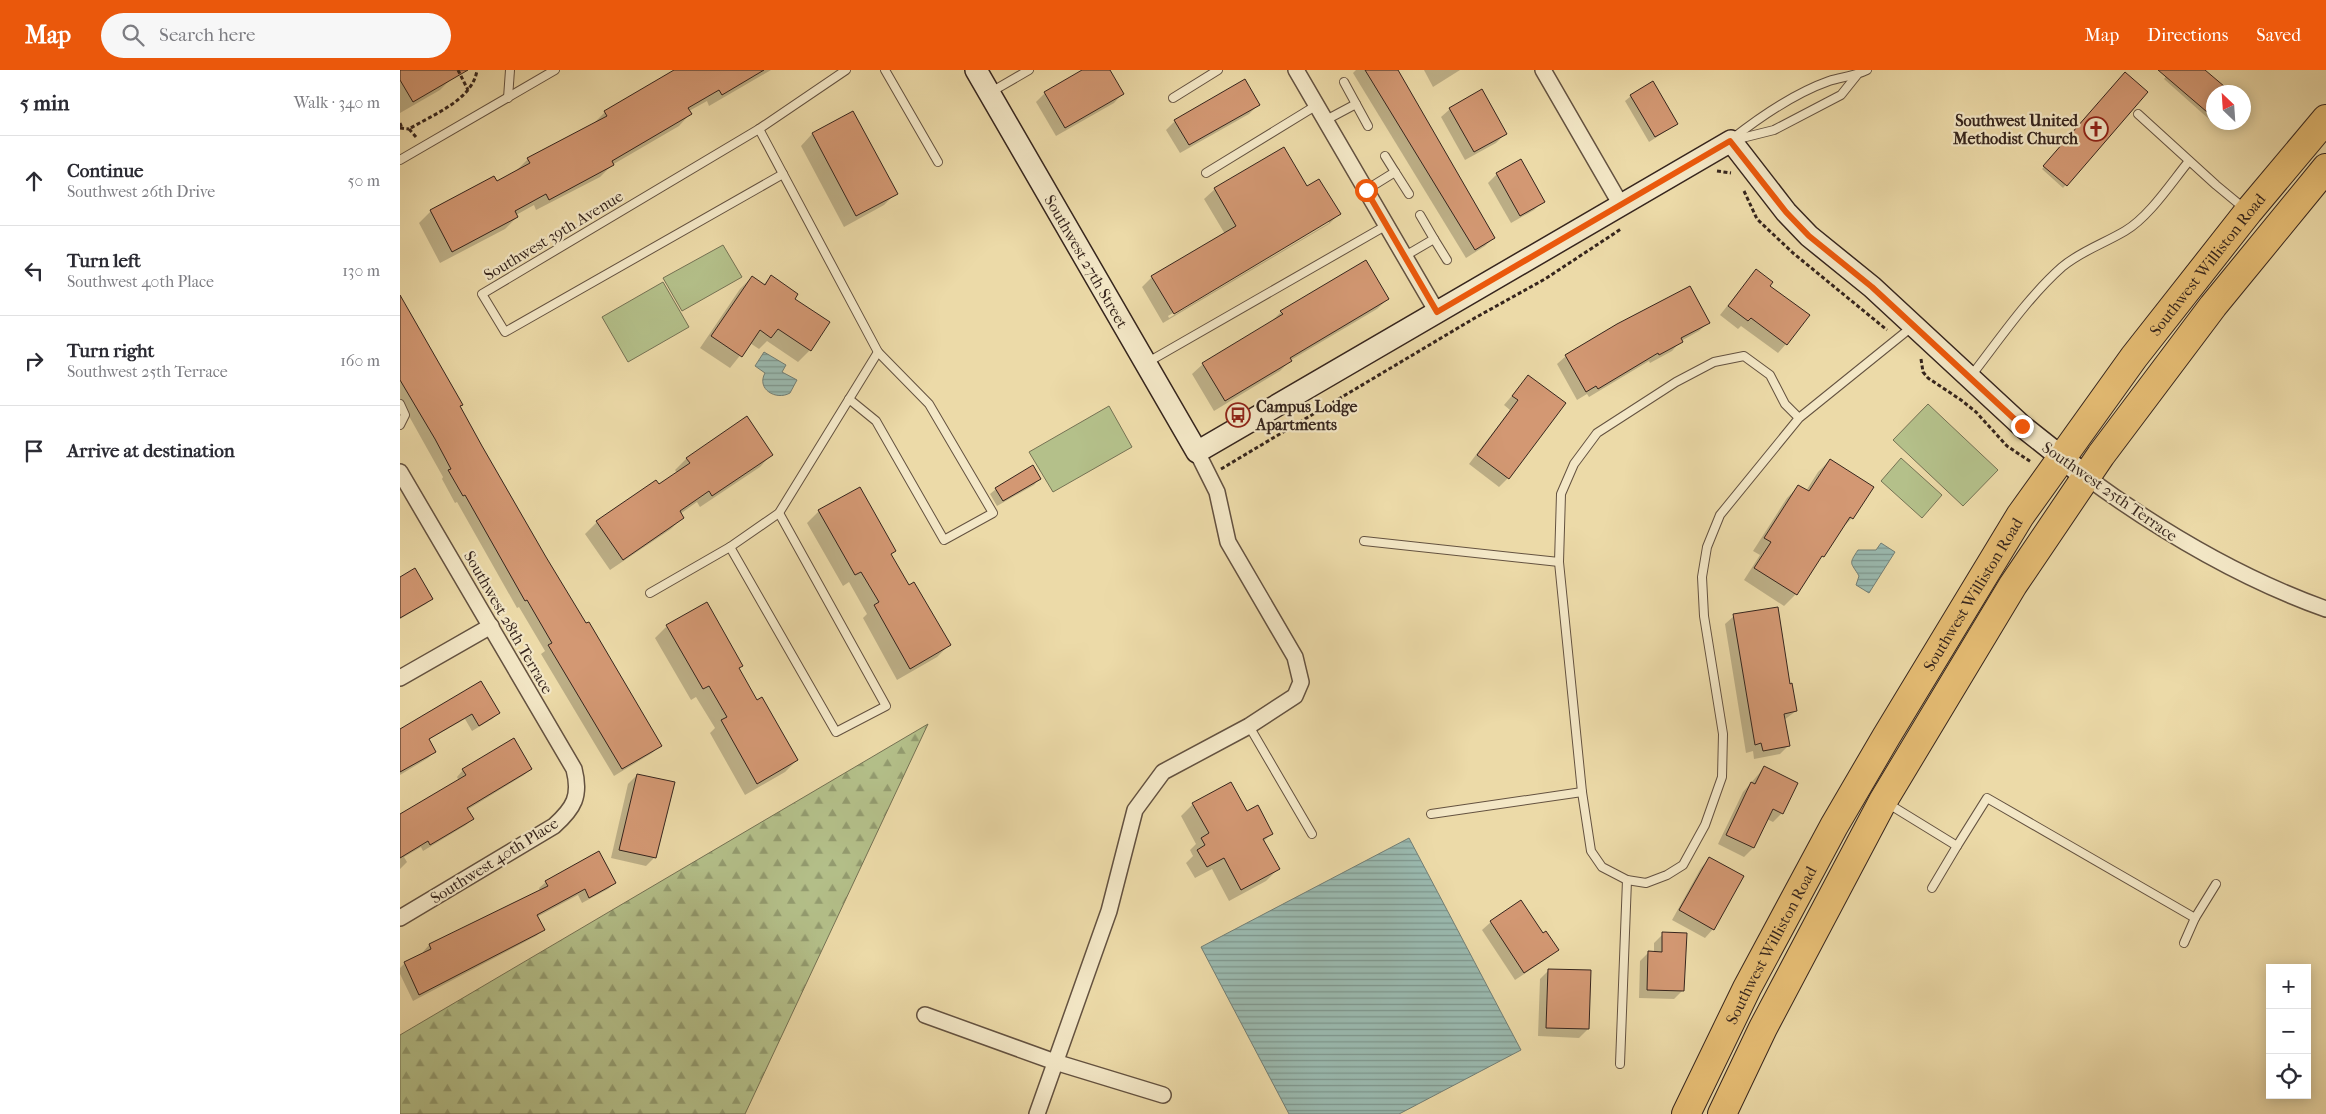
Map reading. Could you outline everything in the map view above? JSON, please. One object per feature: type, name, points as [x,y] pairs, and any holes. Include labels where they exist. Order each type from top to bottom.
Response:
[{"type":"highway","name":"Southwest Williston Road","points":[[1686,1114],[1747,988],[1834,826],[2020,516],[2134,357],[2248,212],[2326,118]]},
{"type":"highway","name":"Southwest Williston Road","points":[[1722,1114],[1763,1028],[1883,801],[2013,584],[2085,476],[2213,306],[2326,168]]},
{"type":"highway","points":[[2213,306],[2222,272],[2245,238],[2248,212]]},
{"type":"street","name":"Southwest 27th Street","points":[[976,70],[1197,452]]},
{"type":"street","points":[[1296,70],[1437,312]]},
{"type":"street","points":[[1543,70],[1621,205]]},
{"type":"street","points":[[1037,1114],[1109,911],[1135,810],[1163,772],[1249,726],[1295,696],[1301,682],[1295,657],[1228,542],[1217,492],[1197,452],[1730,141]]},
{"type":"street","name":"Southwest 25th Terrace","points":[[1730,141],[1786,212],[1809,236],[1914,325],[2022,426],[2060,458],[2133,511],[2176,538],[2239,573],[2286,595],[2326,609]]},
{"type":"street","name":"Southwest 28th Terrace","points":[[400,472],[574,769],[577,781],[576,793]]},
{"type":"street","points":[[400,678],[491,626]]},
{"type":"street","name":"Southwest 40th Place","points":[[400,918],[554,826],[569,812],[576,793]]},
{"type":"street","points":[[925,1015],[1055,1062],[1163,1095]]},
{"type":"lane","points":[[508,98],[510,70]]},
{"type":"lane","points":[[400,160],[555,70]]},
{"type":"lane","name":"Southwest 39th Avenue","points":[[783,174],[505,332],[482,294],[759,129],[846,70]]},
{"type":"lane","points":[[885,70],[938,162]]},
{"type":"lane","points":[[989,93],[1029,70]]},
{"type":"lane","points":[[1173,98],[1218,70]]},
{"type":"lane","points":[[1730,141],[1764,114],[1829,81],[1867,70]]},
{"type":"lane","points":[[1730,141],[1774,130],[1841,95],[1856,72]]},
{"type":"lane","points":[[1344,82],[1368,126]]},
{"type":"lane","points":[[1326,120],[1356,104]]},
{"type":"lane","points":[[1206,172],[1317,105]]},
{"type":"lane","points":[[2138,114],[2248,212]]},
{"type":"lane","points":[[759,129],[878,352],[928,404],[993,513],[944,540],[876,421],[849,399]]},
{"type":"lane","points":[[1385,156],[1409,194]]},
{"type":"lane","points":[[1970,377],[2022,311],[2061,268],[2084,250],[2125,231],[2143,217],[2189,161]]},
{"type":"lane","points":[[1366,190],[1395,172]]},
{"type":"lane","points":[[1420,215],[1447,260]]},
{"type":"lane","points":[[1146,363],[1386,225]]},
{"type":"lane","points":[[1405,256],[1434,239]]},
{"type":"lane","points":[[1799,418],[1785,404],[1770,375],[1744,356],[1714,362],[1676,382],[1597,433],[1574,464],[1561,494],[1559,562],[1582,792],[1590,850],[1602,867],[1627,880],[1646,882],[1668,875],[1683,865],[1708,817],[1722,777],[1723,734],[1704,616],[1702,577],[1707,547],[1720,516],[1799,418],[1914,325]]},
{"type":"lane","points":[[650,593],[730,546],[779,513],[878,352]]},
{"type":"lane","points":[[400,404],[405,415],[400,426]]},
{"type":"lane","points":[[730,546],[836,732],[886,706],[779,513]]},
{"type":"lane","points":[[1364,541],[1559,562]]},
{"type":"lane","points":[[1249,726],[1312,834]]},
{"type":"lane","points":[[1431,814],[1582,792]]},
{"type":"lane","points":[[1932,888],[1987,798],[2195,918]]},
{"type":"lane","points":[[1883,801],[1957,846]]},
{"type":"lane","points":[[1620,1064],[1627,880]]},
{"type":"lane","points":[[2184,943],[2195,918],[2216,884]]},
{"type":"path","points":[[458,70],[468,90]]},
{"type":"path","points":[[409,129],[461,97],[468,90],[477,70]]},
{"type":"path","points":[[400,123],[401,128],[413,131],[422,148]]},
{"type":"path","points":[[1709,172],[1718,171],[1735,174]]},
{"type":"path","points":[[1742,184],[1746,199],[1757,219],[1793,253],[1887,330]]},
{"type":"path","points":[[1221,469],[1473,319],[1545,280],[1624,227]]},
{"type":"path","points":[[1918,353],[1922,359],[1923,372],[1928,378],[1976,412],[2007,446],[2030,462]]},
{"type":"green space","points":[[723,245],[742,277],[682,311],[663,278]]},
{"type":"green space","points":[[663,282],[689,327],[628,362],[602,317]]},
{"type":"green space","points":[[1928,404],[1998,470],[1963,506],[1893,440]]},
{"type":"green space","points":[[1109,406],[1132,447],[1053,492],[1029,452]]},
{"type":"green space","points":[[1901,458],[1942,495],[1922,518],[1881,481]]},
{"type":"green space","points":[[928,724],[745,1114],[400,1114],[400,1035]]},
{"type":"water","points":[[764,352],[786,365],[782,372],[797,380],[790,393],[779,396],[765,388],[763,379],[765,373],[755,366]]},
{"type":"water","points":[[1881,543],[1895,552],[1869,593],[1856,585],[1859,576],[1852,561],[1858,550],[1876,550]]},
{"type":"water","points":[[1409,838],[1521,1050],[1399,1114],[1289,1114],[1201,947]]},
{"type":"building","points":[[400,70],[468,70],[413,102],[400,80]]},
{"type":"building","points":[[674,70],[764,70],[722,95],[719,90],[688,108],[692,114],[612,161],[614,165],[549,200],[546,194],[515,211],[518,217],[452,252],[430,210],[494,176],[497,181],[530,163],[527,158],[607,116],[604,111]]},
{"type":"building","points":[[1082,70],[1110,70],[1124,94],[1065,128],[1044,92]]},
{"type":"building","points":[[1365,70],[1398,70],[1495,238],[1475,250]]},
{"type":"building","points":[[2158,70],[2205,70],[2223,85],[2206,85],[2206,111]]},
{"type":"building","name":"Southwest United Methodist Church","points":[[2125,72],[2148,92],[2067,186],[2043,166]]},
{"type":"building","points":[[1245,79],[1260,105],[1189,145],[1174,120]]},
{"type":"building","points":[[1653,81],[1678,124],[1655,137],[1630,95]]},
{"type":"building","points":[[1482,89],[1507,134],[1474,152],[1449,108]]},
{"type":"building","points":[[853,111],[898,194],[856,216],[812,133]]},
{"type":"building","points":[[1284,147],[1307,186],[1319,179],[1341,214],[1174,314],[1151,276],[1236,226],[1214,188]]},
{"type":"building","points":[[1521,159],[1545,202],[1520,216],[1496,173]]},
{"type":"building","points":[[1366,260],[1389,299],[1290,358],[1292,361],[1225,401],[1202,363],[1283,314],[1280,311]]},
{"type":"building","points":[[1756,269],[1773,282],[1770,286],[1810,315],[1787,345],[1751,318],[1748,321],[1728,306]]},
{"type":"building","points":[[771,275],[798,294],[795,299],[830,322],[811,351],[778,329],[771,338],[760,330],[742,357],[711,336],[752,276],[765,285]]},
{"type":"building","points":[[1690,286],[1710,323],[1681,338],[1683,342],[1659,355],[1658,353],[1598,389],[1596,386],[1586,392],[1565,355],[1617,324]]},
{"type":"building","points":[[400,295],[463,405],[460,406],[482,446],[546,557],[586,623],[589,622],[662,746],[622,769],[548,645],[552,643],[527,600],[525,601],[465,495],[463,496],[448,470],[451,469],[400,380]]},
{"type":"building","points":[[1528,375],[1566,403],[1509,479],[1477,455],[1518,400],[1512,396]]},
{"type":"building","points":[[747,416],[773,455],[712,496],[709,491],[680,511],[684,518],[623,560],[596,521],[656,480],[659,484],[690,463],[686,458]]},
{"type":"building","points":[[1830,459],[1874,487],[1853,519],[1850,517],[1824,557],[1822,556],[1797,595],[1754,568],[1771,542],[1764,538],[1798,485],[1809,491]]},
{"type":"building","points":[[1033,465],[1041,479],[1003,501],[995,488]]},
{"type":"building","points":[[860,487],[896,551],[891,554],[909,585],[914,582],[951,645],[910,669],[874,605],[879,602],[861,572],[855,575],[818,510]]},
{"type":"building","points":[[415,568],[433,599],[400,618],[400,577]]},
{"type":"building","points":[[707,602],[743,666],[739,668],[757,700],[762,697],[798,760],[757,784],[721,720],[727,717],[709,686],[703,689],[666,625]]},
{"type":"building","points":[[1778,607],[1790,684],[1792,683],[1797,711],[1784,714],[1790,746],[1763,751],[1761,743],[1755,745],[1733,614]]},
{"type":"building","points":[[481,681],[500,713],[479,726],[472,714],[429,739],[436,752],[400,772],[400,729]]},
{"type":"building","points":[[514,738],[532,769],[467,808],[474,819],[430,845],[428,841],[400,858],[400,814],[466,775],[462,769]]},
{"type":"building","points":[[1764,766],[1798,783],[1783,814],[1773,809],[1754,848],[1726,835],[1751,782],[1755,784]]},
{"type":"building","points":[[637,774],[675,782],[656,858],[619,850]]},
{"type":"building","points":[[1231,782],[1247,811],[1258,805],[1273,834],[1263,839],[1280,869],[1241,890],[1224,858],[1207,867],[1197,850],[1205,845],[1201,838],[1209,833],[1192,803]]},
{"type":"building","points":[[599,851],[616,883],[589,898],[585,889],[537,915],[545,930],[419,995],[404,962],[431,949],[429,944],[548,886],[545,881]]},
{"type":"building","points":[[1709,857],[1744,876],[1714,930],[1679,910]]},
{"type":"building","points":[[1521,900],[1543,933],[1546,931],[1559,950],[1524,973],[1490,921]]},
{"type":"building","points":[[1662,932],[1687,933],[1684,991],[1647,990],[1648,951],[1662,952]]},
{"type":"building","points":[[1548,969],[1591,970],[1589,1029],[1546,1028]]},
{"type":"place","name":"Southwest United Methodist Church","points":[[2096,129]]},
{"type":"place","name":"Campus Lodge Apartments","points":[[1238,415]]},
{"type":"route","points":[[1366,190],[1437,312],[1730,141],[1786,212],[1809,236],[1872,287],[2022,426]]}]
